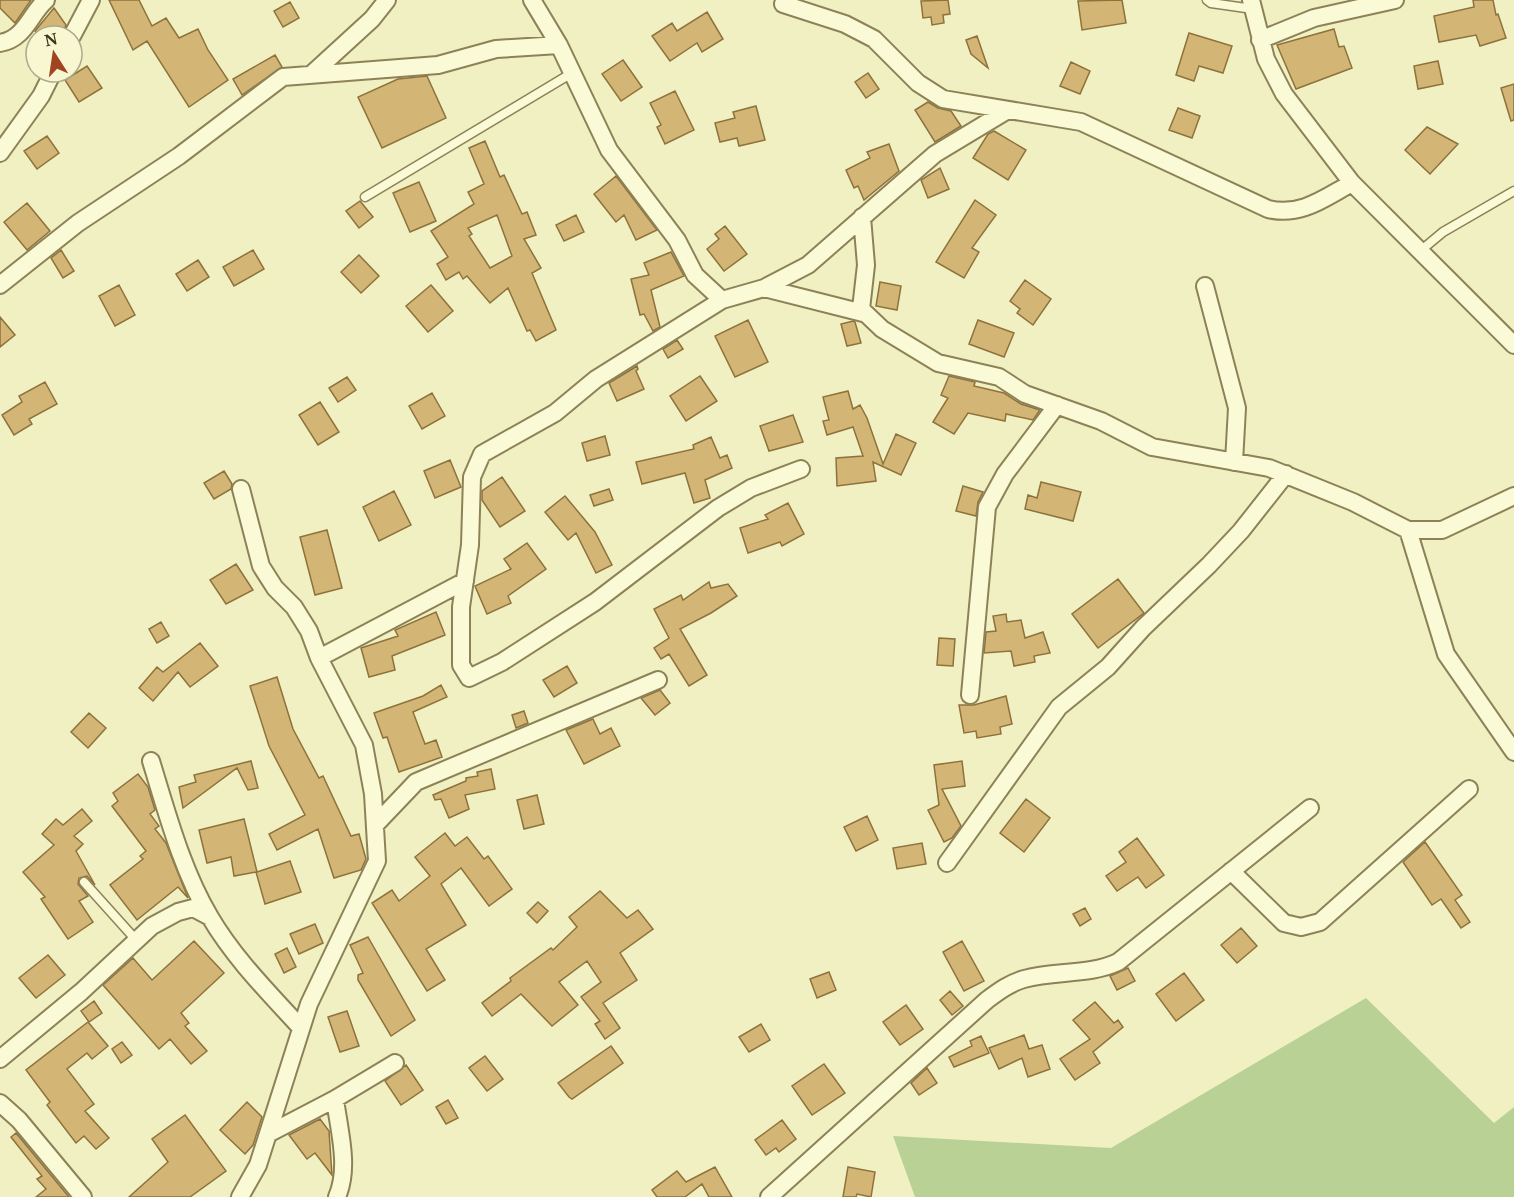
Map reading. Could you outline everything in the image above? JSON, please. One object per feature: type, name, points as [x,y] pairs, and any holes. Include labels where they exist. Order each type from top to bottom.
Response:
[{"type":"street","points":[[0,43],[26,28],[36,8],[46,0]]},
{"type":"street","points":[[78,24],[91,0]]},
{"type":"street","points":[[313,73],[372,19],[387,0]]},
{"type":"street","points":[[532,0],[559,45],[609,150],[677,240],[695,275],[722,300]]},
{"type":"street","points":[[1260,40],[1314,18],[1395,0]]},
{"type":"street","points":[[783,4],[845,24],[874,39],[918,83],[943,99],[1082,122],[1172,166],[1278,211],[1305,209],[1352,183]]},
{"type":"street","points":[[1252,4],[1260,40],[1270,67],[1284,94],[1352,183],[1514,345]]},
{"type":"street","points":[[0,285],[78,223],[179,156],[274,82],[292,75],[438,64],[496,49],[559,45]]},
{"type":"street","points":[[0,153],[8,146],[47,84]]},
{"type":"street","points":[[801,469],[751,488],[718,508],[595,602],[502,662],[469,678],[461,665],[460,607],[473,510],[472,477],[482,454],[555,413],[596,378],[722,300],[764,288],[808,266],[935,154],[1008,110]]},
{"type":"street","points":[[862,217],[866,265],[860,305],[863,313]]},
{"type":"street","points":[[1205,286],[1237,408],[1234,462]]},
{"type":"street","points":[[764,288],[863,313],[882,329],[939,363],[999,377],[1025,394],[1101,422],[1152,447],[1286,474],[1353,502],[1408,530],[1442,530],[1514,496]]},
{"type":"street","points":[[969,695],[987,507],[1005,474],[1057,405]]},
{"type":"street","points":[[947,863],[1059,707],[1108,666],[1143,628],[1209,565],[1241,531],[1286,474]]},
{"type":"street","points":[[240,1197],[258,1165],[301,1028],[325,968],[378,861],[376,824],[364,745],[319,658],[309,631],[294,608],[275,588],[261,566],[241,489]]},
{"type":"street","points":[[1408,530],[1446,654],[1514,752]]},
{"type":"street","points":[[319,658],[465,581]]},
{"type":"street","points":[[376,824],[416,782],[658,680]]},
{"type":"street","points":[[151,761],[170,822],[210,917],[248,969],[301,1028]]},
{"type":"street","points":[[1231,871],[1284,923],[1301,927],[1320,922],[1469,789]]},
{"type":"street","points":[[769,1197],[1004,987],[1026,978],[1094,971],[1118,962],[1310,808]]},
{"type":"street","points":[[0,1059],[81,992],[153,926],[177,912],[193,908],[210,917]]},
{"type":"street","points":[[268,1134],[335,1099],[395,1063]]},
{"type":"street","points":[[335,1099],[344,1168],[343,1181],[336,1197]]},
{"type":"street","points":[[0,1103],[19,1120],[82,1197]]},
{"type":"lane","points":[[1207,0],[1211,3],[1252,4]]},
{"type":"lane","points":[[365,197],[572,73]]},
{"type":"lane","points":[[1419,252],[1443,232],[1514,191]]},
{"type":"lane","points":[[84,882],[137,941]]},
{"type":"green space","points":[[1366,998],[1494,1123],[1514,1107],[1514,1197],[915,1197],[893,1136],[1111,1148]]},
{"type":"building","points":[[0,0],[31,0],[15,23],[0,8]]},
{"type":"building","points":[[109,0],[139,0],[152,26],[166,18],[179,38],[198,29],[208,50],[228,80],[189,107],[147,41],[133,50]]},
{"type":"building","points":[[948,0],[950,14],[943,15],[944,23],[932,25],[931,17],[923,18],[921,1]]},
{"type":"building","points":[[1122,0],[1126,23],[1082,30],[1078,1]]},
{"type":"building","points":[[1473,0],[1493,0],[1496,15],[1498,14],[1506,38],[1480,46],[1476,35],[1439,42],[1434,16],[1474,7]]},
{"type":"building","points":[[290,2],[299,18],[283,27],[274,11]]},
{"type":"building","points":[[54,8],[65,24],[41,24]]},
{"type":"building","points":[[707,12],[723,39],[702,52],[697,43],[670,61],[652,36],[672,23],[677,31]]},
{"type":"building","points":[[1334,29],[1339,47],[1344,46],[1352,68],[1296,89],[1277,45]]},
{"type":"building","points":[[1189,33],[1232,46],[1223,73],[1199,66],[1194,81],[1176,75]]},
{"type":"building","points":[[977,36],[988,68],[971,54],[966,40]]},
{"type":"building","points":[[275,55],[282,67],[242,95],[233,79]]},
{"type":"building","points":[[623,60],[642,87],[621,101],[602,74]]},
{"type":"building","points":[[1438,61],[1443,84],[1418,89],[1414,66]]},
{"type":"building","points":[[1071,62],[1090,71],[1080,94],[1060,86]]},
{"type":"building","points":[[87,66],[102,88],[79,102],[68,84],[84,84],[84,68]]},
{"type":"building","points":[[868,73],[879,89],[866,98],[855,82]]},
{"type":"building","points":[[427,76],[446,118],[382,148],[358,97],[398,79]]},
{"type":"building","points":[[1514,84],[1514,120],[1511,121],[1501,88]]},
{"type":"building","points":[[675,91],[694,130],[665,144],[657,127],[661,125],[650,103]]},
{"type":"building","points":[[928,102],[938,108],[951,111],[961,126],[935,142],[915,110]]},
{"type":"building","points":[[756,106],[765,140],[739,146],[737,138],[720,142],[715,123],[735,118],[733,112]]},
{"type":"building","points":[[1178,108],[1200,116],[1192,138],[1169,130]]},
{"type":"building","points":[[1427,127],[1458,144],[1430,174],[1405,150]]},
{"type":"building","points":[[994,131],[1026,150],[1008,180],[973,158],[988,134]]},
{"type":"building","points":[[47,136],[59,153],[37,169],[24,151]]},
{"type":"building","points":[[485,141],[500,177],[504,175],[522,214],[527,212],[536,235],[524,239],[541,268],[532,273],[556,330],[536,341],[530,330],[527,331],[508,288],[490,303],[467,276],[463,279],[459,272],[446,280],[437,264],[448,257],[431,231],[474,204],[468,192],[484,184],[469,148]],"holes":[[[497,215],[512,256],[490,268],[469,236],[472,234],[468,228]]]},
{"type":"building","points":[[889,144],[899,171],[864,200],[858,186],[854,188],[846,170],[870,158],[867,152]]},
{"type":"building","points":[[940,168],[949,189],[928,198],[921,180]]},
{"type":"building","points":[[616,176],[657,230],[636,240],[624,215],[616,222],[594,194]]},
{"type":"building","points":[[419,182],[436,221],[410,232],[393,193]]},
{"type":"building","points":[[975,200],[996,215],[972,248],[979,252],[964,278],[936,262]]},
{"type":"building","points":[[360,201],[373,217],[359,228],[346,211]]},
{"type":"building","points":[[27,203],[50,231],[27,250],[4,222]]},
{"type":"building","points":[[576,215],[584,232],[564,241],[556,225]]},
{"type":"building","points":[[725,226],[747,254],[724,271],[707,249],[719,239],[715,234]]},
{"type":"building","points":[[61,250],[74,271],[63,278],[51,258]]},
{"type":"building","points":[[253,250],[264,269],[234,286],[223,267]]},
{"type":"building","points":[[671,252],[684,276],[651,290],[660,327],[653,331],[644,314],[640,315],[631,279],[649,275],[644,263]]},
{"type":"building","points":[[359,255],[379,276],[361,293],[341,272]]},
{"type":"building","points":[[198,260],[209,277],[187,291],[176,274]]},
{"type":"building","points":[[1025,280],[1051,299],[1033,325],[1017,313],[1020,309],[1010,301]]},
{"type":"building","points":[[880,282],[901,286],[897,310],[876,306]]},
{"type":"building","points":[[119,285],[135,315],[115,326],[99,296]]},
{"type":"building","points":[[431,285],[453,311],[428,332],[406,306]]},
{"type":"building","points":[[0,317],[15,335],[0,347]]},
{"type":"building","points":[[748,320],[768,362],[735,377],[715,336]]},
{"type":"building","points":[[978,320],[1014,333],[1004,357],[969,344]]},
{"type":"building","points":[[853,321],[861,343],[847,346],[841,324]]},
{"type":"building","points":[[677,340],[683,349],[668,358],[663,349]]},
{"type":"building","points":[[637,366],[636,371],[644,389],[617,401],[609,383]]},
{"type":"building","points":[[700,376],[717,401],[686,421],[670,396]]},
{"type":"building","points":[[949,376],[975,382],[974,386],[1004,393],[1021,404],[1040,410],[1033,420],[1006,414],[1005,421],[968,413],[954,434],[933,422],[948,398],[941,395]]},
{"type":"building","points":[[347,377],[356,390],[338,402],[329,388]]},
{"type":"building","points":[[45,382],[57,404],[29,419],[32,424],[14,435],[2,415],[22,402],[19,396]]},
{"type":"building","points":[[848,391],[853,409],[860,405],[867,418],[883,464],[896,434],[916,443],[901,475],[873,462],[876,481],[837,486],[836,458],[863,456],[853,427],[827,435],[823,421],[829,420],[823,397]]},
{"type":"building","points":[[432,393],[445,416],[422,429],[409,406]]},
{"type":"building","points":[[320,402],[339,432],[318,445],[299,415]]},
{"type":"building","points":[[793,415],[803,442],[769,451],[760,426]]},
{"type":"building","points":[[605,436],[610,455],[587,461],[582,443]]},
{"type":"building","points":[[711,437],[720,458],[727,455],[732,468],[705,480],[710,498],[694,503],[685,473],[642,484],[636,462],[694,449],[693,445]]},
{"type":"building","points":[[450,460],[461,487],[435,498],[424,471]]},
{"type":"building","points":[[224,471],[232,484],[231,489],[214,499],[204,483]]},
{"type":"building","points":[[502,477],[525,511],[500,527],[482,500],[482,491]]},
{"type":"building","points":[[1041,482],[1081,492],[1073,521],[1025,509],[1028,495],[1037,498]]},
{"type":"building","points":[[963,486],[983,492],[978,502],[976,516],[956,511]]},
{"type":"building","points":[[609,489],[613,500],[594,506],[590,495]]},
{"type":"building","points":[[394,491],[411,525],[379,541],[363,507]]},
{"type":"building","points":[[565,496],[595,532],[612,565],[596,573],[576,533],[568,540],[545,512]]},
{"type":"building","points":[[788,503],[804,534],[782,546],[780,542],[748,553],[740,528],[768,519],[765,515]]},
{"type":"building","points":[[327,530],[342,588],[315,595],[300,537]]},
{"type":"building","points":[[527,543],[546,569],[508,596],[511,603],[487,614],[475,586],[511,569],[504,559]]},
{"type":"building","points":[[236,564],[253,590],[226,604],[210,580]]},
{"type":"building","points":[[1118,579],[1144,613],[1098,648],[1072,614]]},
{"type":"building","points":[[709,582],[711,588],[728,584],[737,596],[680,629],[707,675],[689,686],[669,654],[661,659],[654,648],[669,638],[654,609],[681,595],[683,600]]},
{"type":"building","points":[[436,612],[445,635],[392,656],[395,670],[369,677],[361,648],[398,636],[395,630]]},
{"type":"building","points":[[1006,614],[1007,622],[1021,620],[1025,638],[1043,632],[1050,653],[1034,656],[1035,662],[1014,666],[1011,651],[984,653],[986,632],[996,631],[993,616]]},
{"type":"building","points":[[161,622],[169,636],[157,643],[149,629]]},
{"type":"building","points":[[939,638],[955,639],[953,666],[937,665]]},
{"type":"building","points":[[200,643],[218,666],[190,687],[178,672],[153,701],[139,688],[157,667],[163,672]]},
{"type":"building","points":[[567,666],[577,683],[554,697],[543,680]]},
{"type":"building","points":[[277,677],[293,729],[319,778],[323,776],[351,836],[359,834],[366,859],[361,870],[334,878],[318,829],[277,850],[269,834],[305,815],[269,746],[250,686]]},
{"type":"building","points":[[441,685],[447,697],[413,712],[425,744],[436,740],[442,757],[399,772],[387,737],[383,738],[374,713],[423,696]]},
{"type":"building","points":[[660,690],[670,703],[655,715],[641,698]]},
{"type":"building","points":[[1006,696],[1012,724],[1000,727],[1001,734],[977,738],[976,731],[964,733],[959,705],[974,705]]},
{"type":"building","points":[[524,711],[528,723],[516,728],[512,715]]},
{"type":"building","points":[[89,713],[106,728],[88,748],[71,732]]},
{"type":"building","points":[[593,719],[600,734],[611,728],[620,746],[584,764],[566,730]]},
{"type":"building","points":[[251,761],[258,788],[248,790],[237,768],[183,808],[179,787],[196,782],[194,775]]},
{"type":"building","points":[[962,761],[965,786],[942,789],[961,826],[952,838],[944,842],[928,810],[939,805],[934,765]]},
{"type":"building","points":[[491,769],[495,789],[465,795],[469,809],[449,818],[441,799],[435,800],[433,795],[466,781],[466,778],[478,776],[477,772]]},
{"type":"building","points":[[138,774],[148,787],[155,810],[150,814],[159,826],[155,829],[166,843],[188,898],[178,887],[137,920],[110,885],[143,859],[140,856],[146,851],[112,806],[118,801],[113,793]]},
{"type":"building","points":[[537,795],[544,824],[524,829],[517,800]]},
{"type":"building","points":[[1026,799],[1050,818],[1024,852],[1000,833]]},
{"type":"building","points":[[82,809],[92,821],[74,836],[83,844],[76,851],[95,885],[87,876],[79,878],[78,884],[88,896],[79,901],[93,922],[68,939],[41,899],[45,897],[23,872],[54,845],[42,834],[56,819],[63,825]]},
{"type":"building","points":[[867,816],[878,840],[856,851],[844,827]]},
{"type":"building","points":[[244,819],[257,872],[290,861],[301,892],[265,904],[256,872],[234,876],[231,857],[207,863],[199,830]]},
{"type":"building","points":[[445,833],[455,846],[467,837],[484,859],[488,856],[512,889],[489,906],[461,868],[441,884],[466,925],[426,949],[445,980],[427,991],[372,903],[392,890],[399,901],[430,876],[415,857]]},
{"type":"building","points":[[1137,838],[1164,875],[1146,888],[1138,877],[1117,891],[1106,876],[1126,862],[1119,852]]},
{"type":"building","points":[[1425,842],[1462,895],[1455,900],[1470,922],[1461,928],[1441,899],[1432,905],[1403,862]]},
{"type":"building","points":[[922,843],[926,864],[897,869],[893,848]]},
{"type":"building","points":[[600,891],[627,918],[638,910],[653,929],[620,953],[637,980],[603,1003],[620,1028],[605,1039],[595,1024],[600,1021],[581,997],[601,982],[587,961],[559,982],[578,1005],[552,1026],[521,994],[492,1016],[482,1003],[511,981],[510,978],[551,948],[553,950],[577,927],[569,917]]},
{"type":"building","points":[[538,902],[548,911],[537,923],[527,913]]},
{"type":"building","points":[[1085,908],[1091,919],[1080,926],[1073,914]]},
{"type":"building","points":[[315,924],[323,943],[299,954],[290,934]]},
{"type":"building","points":[[1241,928],[1257,946],[1237,963],[1221,945]]},
{"type":"building","points":[[368,937],[415,1020],[391,1036],[358,980],[358,975],[363,973],[350,945]]},
{"type":"building","points":[[194,941],[224,973],[181,1013],[189,1023],[185,1026],[207,1051],[191,1064],[170,1039],[159,1049],[103,985],[133,958],[152,980]]},
{"type":"building","points":[[962,941],[984,981],[964,991],[943,952]]},
{"type":"building","points":[[287,948],[296,967],[284,973],[275,954]]},
{"type":"building","points":[[48,955],[65,975],[36,998],[19,978]]},
{"type":"building","points":[[1128,968],[1135,981],[1117,990],[1110,976]]},
{"type":"building","points":[[829,972],[836,990],[817,998],[810,979]]},
{"type":"building","points":[[1184,973],[1204,1000],[1176,1021],[1156,994]]},
{"type":"building","points":[[950,991],[963,1006],[952,1015],[940,1000]]},
{"type":"building","points":[[94,1001],[102,1013],[89,1022],[81,1011]]},
{"type":"building","points":[[1095,1002],[1114,1023],[1118,1020],[1123,1027],[1093,1052],[1100,1063],[1075,1080],[1060,1059],[1090,1039],[1073,1020]]},
{"type":"building","points":[[906,1005],[923,1029],[900,1045],[883,1022]]},
{"type":"building","points":[[347,1011],[359,1046],[340,1052],[328,1017]]},
{"type":"building","points":[[88,1022],[108,1046],[92,1059],[87,1053],[67,1069],[94,1104],[85,1111],[109,1138],[96,1149],[84,1136],[76,1143],[47,1105],[50,1102],[26,1070]]},
{"type":"building","points":[[761,1024],[770,1040],[749,1052],[739,1037]]},
{"type":"building","points":[[1024,1035],[1029,1049],[1042,1045],[1050,1069],[1028,1077],[1022,1058],[999,1069],[989,1048]]},
{"type":"building","points":[[981,1036],[989,1053],[954,1067],[949,1057],[972,1046],[970,1041]]},
{"type":"building","points":[[122,1042],[132,1055],[121,1063],[112,1049]]},
{"type":"building","points":[[611,1046],[623,1063],[572,1099],[569,1097],[558,1083]]},
{"type":"building","points":[[485,1056],[503,1079],[487,1091],[469,1068]]},
{"type":"building","points":[[824,1064],[845,1093],[812,1115],[792,1086]]},
{"type":"building","points":[[406,1065],[423,1090],[401,1105],[385,1081]]},
{"type":"building","points":[[927,1068],[937,1083],[919,1095],[911,1083]]},
{"type":"building","points":[[448,1100],[458,1118],[446,1124],[436,1107]]},
{"type":"building","points":[[247,1102],[262,1117],[253,1145],[245,1154],[220,1130]]},
{"type":"building","points":[[185,1115],[226,1171],[190,1197],[129,1197],[168,1162],[152,1139]]},
{"type":"building","points":[[320,1119],[329,1131],[332,1175],[315,1153],[307,1159],[289,1135]]},
{"type":"building","points":[[782,1120],[796,1139],[779,1152],[776,1148],[766,1155],[755,1140]]},
{"type":"building","points":[[16,1133],[69,1197],[36,1197],[46,1189],[37,1179],[42,1176],[11,1137]]},
{"type":"building","points":[[715,1167],[732,1197],[709,1197],[702,1184],[685,1197],[657,1197],[652,1190],[677,1171],[686,1182]]},
{"type":"building","points":[[848,1167],[875,1172],[871,1197],[857,1194],[856,1197],[843,1197]]}]
